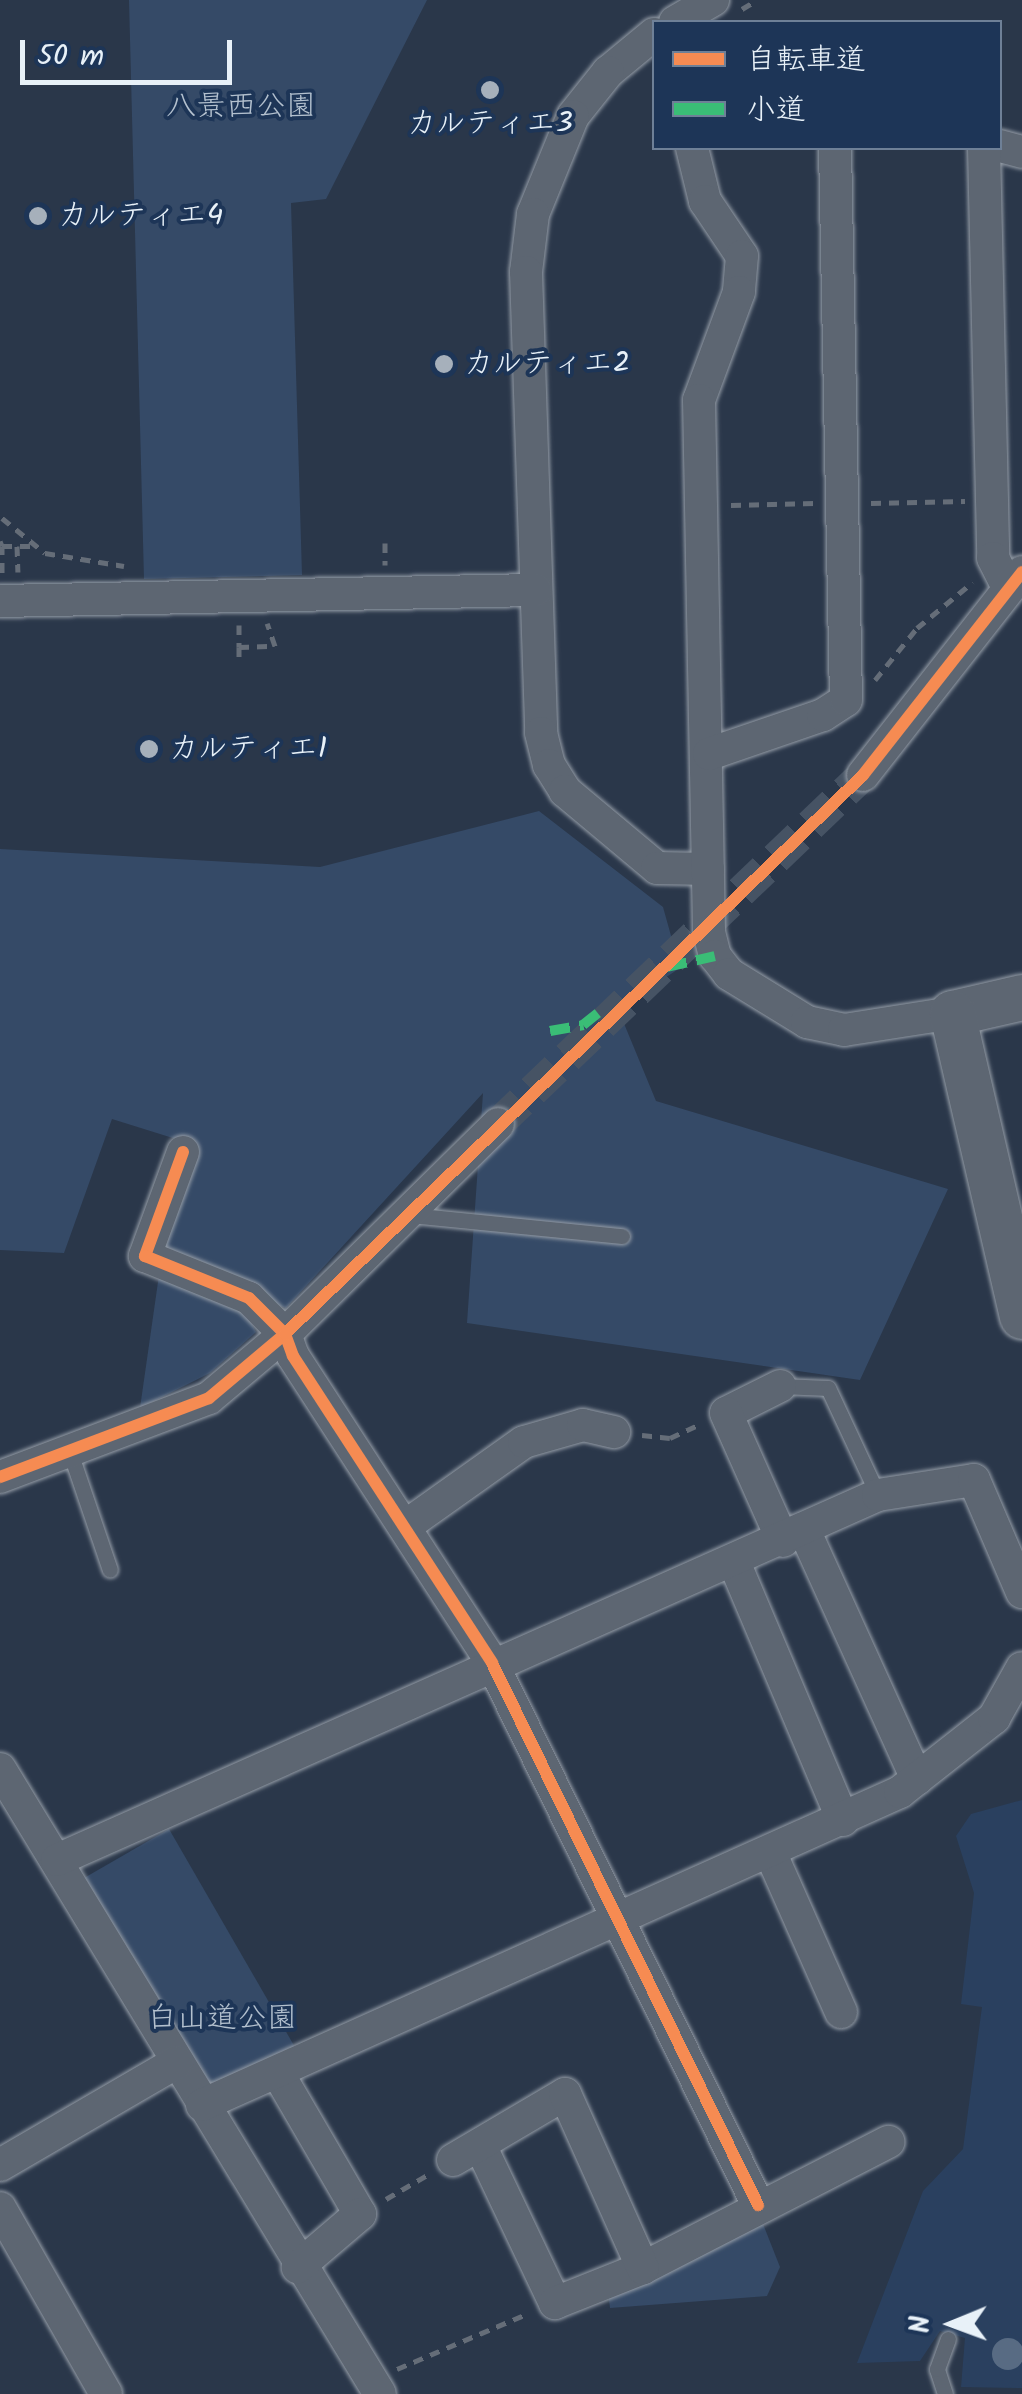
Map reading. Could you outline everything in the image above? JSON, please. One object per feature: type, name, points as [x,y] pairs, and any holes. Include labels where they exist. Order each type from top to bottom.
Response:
[{"type":"street","points":[[678,20],[713,0]]},
{"type":"street","points":[[652,36],[608,72],[573,116],[533,214],[526,272],[541,733],[556,778],[657,868],[708,869]]},
{"type":"street","points":[[692,150],[705,201],[742,256],[740,292],[699,400],[709,754],[708,869],[715,956],[728,974],[807,1022],[844,1030],[1022,997]]},
{"type":"street","points":[[709,754],[823,715],[846,700],[834,150]]},
{"type":"street","points":[[863,775],[1003,579],[993,558],[984,150]]},
{"type":"street","points":[[5,586],[536,590]]},
{"type":"street","points":[[952,1012],[1022,1316]]},
{"type":"street","points":[[0,1477],[71,1455],[209,1398],[285,1334],[498,1124]]},
{"type":"street","points":[[183,1152],[145,1256],[248,1298],[285,1334],[293,1356],[407,1525],[492,1663],[758,2204]]},
{"type":"street","points":[[780,1386],[726,1412],[917,1779]]},
{"type":"street","points":[[407,1525],[524,1442],[583,1425],[614,1432]]},
{"type":"street","points":[[57,1860],[492,1663],[794,1537],[878,1495],[974,1480],[1022,1592]]},
{"type":"street","points":[[734,1562],[844,1820]]},
{"type":"street","points":[[202,2105],[844,1820],[917,1779],[994,1718],[1022,1668]]},
{"type":"street","points":[[5,1788],[57,1860],[298,2267],[376,2388]]},
{"type":"street","points":[[770,1854],[843,1989]]},
{"type":"street","points":[[0,2165],[177,2062]]},
{"type":"street","points":[[279,2074],[360,2214],[298,2267]]},
{"type":"street","points":[[642,2268],[565,2094],[466,2153],[555,2303],[642,2268],[758,2204],[888,2142]]},
{"type":"street","points":[[0,2208],[106,2394]]},
{"type":"lane","points":[[406,1214],[622,1236]]},
{"type":"lane","points":[[780,1386],[828,1388],[878,1495]]},
{"type":"lane","points":[[71,1455],[110,1570]]},
{"type":"lane","points":[[945,2394],[936,2368],[948,2339]]},
{"type":"path","points":[[868,503],[978,501]]},
{"type":"path","points":[[717,505],[816,503]]},
{"type":"path","points":[[2,518],[37,546]]},
{"type":"path","points":[[5,586],[1,544],[17,550],[37,546],[124,566],[128,578]]},
{"type":"path","points":[[385,573],[402,573]]},
{"type":"path","points":[[872,684],[916,628],[1003,579]]},
{"type":"path","points":[[238,615],[239,657]]},
{"type":"path","points":[[238,647],[275,646],[266,615]]},
{"type":"path","points":[[614,1432],[670,1438],[726,1412]]},
{"type":"path","points":[[360,2214],[466,2153]]},
{"type":"path","points":[[376,2388],[555,2303]]},
{"type":"shaded area","points":[[1022,1800],[1022,2388],[961,2387],[965,2338],[940,2331],[920,2361],[857,2363],[923,2191],[963,2149],[982,2007],[961,2004],[974,1893],[956,1836],[971,1814]]},
{"type":"shaded area","points":[[1008,2338],[1020,2342],[1020,2366],[1008,2370],[996,2366],[992,2354],[996,2342]]},
{"type":"green space","name":"八景西公園","points":[[129,0],[427,0],[326,199],[291,203],[302,575],[144,579]]},
{"type":"green space","points":[[539,811],[663,907],[680,968],[618,1009],[656,1101],[948,1189],[860,1380],[467,1323],[483,1093],[286,1308],[145,1256],[192,1144],[112,1119],[64,1253],[0,1250],[0,849],[320,867]]},
{"type":"green space","points":[[159,1275],[245,1312],[256,1332],[210,1373],[140,1408]]},
{"type":"green space","name":"白山道公園","points":[[169,1829],[296,2049],[211,2098],[84,1878]]},
{"type":"green space","points":[[763,2224],[780,2267],[767,2296],[610,2308],[608,2292]]},
{"type":"tunnel","points":[[498,1124],[863,775]]},
{"type":"marked path","points":[[667,967],[715,956]]},
{"type":"marked path","points":[[550,1031],[583,1025],[598,1013]]},
{"type":"cycle path","points":[[0,1477],[209,1398],[285,1334],[863,775],[1022,572]]},
{"type":"cycle path","points":[[183,1152],[145,1256],[249,1298],[285,1334],[293,1356],[492,1663],[758,2205]]},
{"type":"place","name":"カルティエ3","points":[[490,90]]},
{"type":"place","name":"カルティエ4","points":[[38,216]]},
{"type":"place","name":"カルティエ2","points":[[444,364]]},
{"type":"place","name":"カルティエ1","points":[[149,749]]}]
